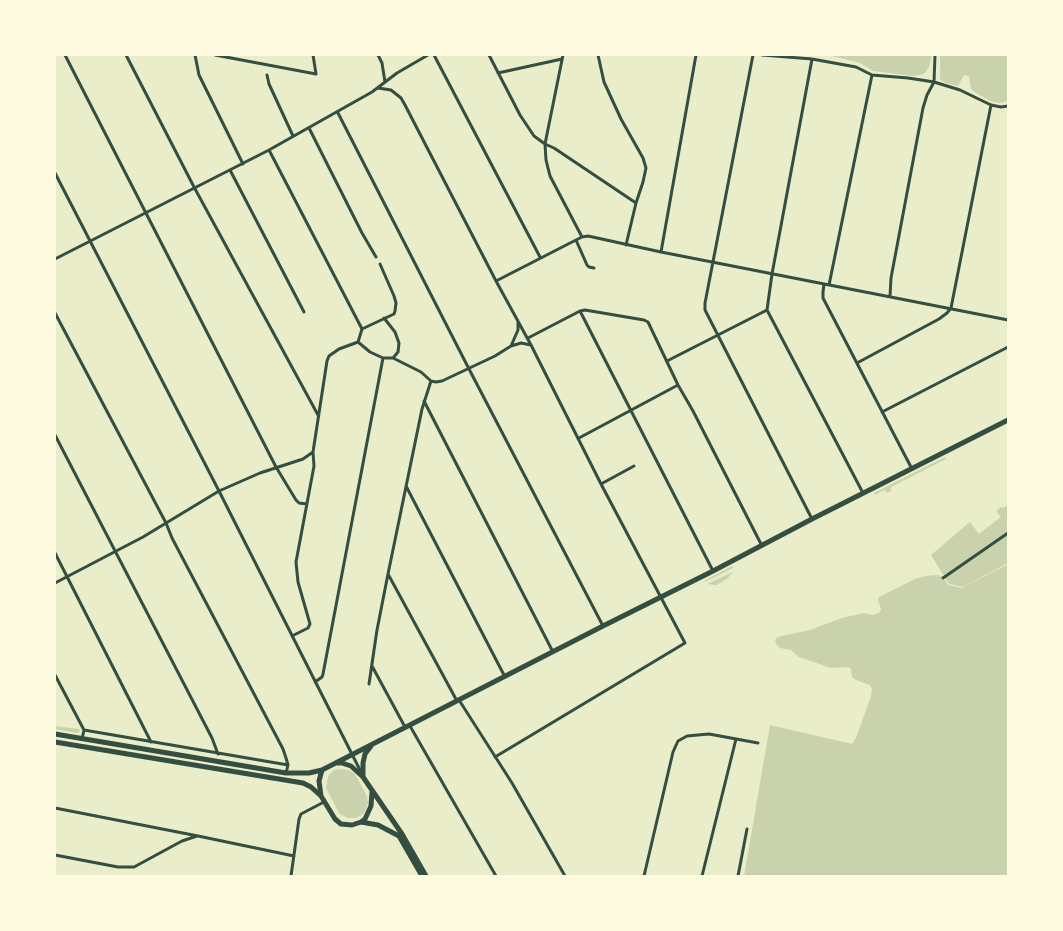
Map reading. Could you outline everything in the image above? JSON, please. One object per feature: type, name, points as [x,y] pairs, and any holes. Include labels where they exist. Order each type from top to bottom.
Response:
[{"type":"main road","points":[[55,734],[286,773],[309,773],[322,770],[1008,420]]},
{"type":"main road","points":[[55,742],[303,783],[311,787],[321,796]]},
{"type":"main road","points":[[363,777],[362,767],[364,758],[372,745]]},
{"type":"main road","points":[[335,764],[342,763],[351,766],[363,777],[402,834],[426,876]]},
{"type":"main road","points":[[322,770],[319,781],[321,796],[335,818],[341,824],[350,825],[361,822],[378,825],[399,836],[422,876]]},
{"type":"main road","points":[[361,822],[370,811],[372,792]]},
{"type":"street","points":[[65,55],[276,467],[296,500],[299,503],[307,504]]},
{"type":"street","points":[[126,55],[194,187],[318,415]]},
{"type":"street","points":[[195,55],[198,75],[243,164]]},
{"type":"street","points":[[215,55],[316,74],[313,55]]},
{"type":"street","points":[[378,55],[382,63],[385,82]]},
{"type":"street","points":[[55,259],[269,150],[338,112],[428,55]]},
{"type":"street","points":[[434,55],[540,257]]},
{"type":"street","points":[[489,55],[520,115],[534,136],[636,203]]},
{"type":"street","points":[[563,55],[545,144],[546,160],[550,176],[582,237]]},
{"type":"street","points":[[598,55],[601,74],[607,89],[621,119],[638,147],[645,162],[646,168],[626,245]]},
{"type":"street","points":[[660,252],[696,55]]},
{"type":"street","points":[[753,55],[705,303],[705,310],[812,519]]},
{"type":"street","points":[[762,55],[812,59],[856,67],[872,75],[934,82],[960,90],[991,105],[1001,107],[1008,106]]},
{"type":"street","points":[[890,296],[891,278],[924,108],[927,95],[934,82],[935,55]]},
{"type":"street","points":[[498,73],[562,59]]},
{"type":"street","points":[[812,59],[772,274],[767,310],[864,493]]},
{"type":"street","points":[[267,75],[269,84],[293,136]]},
{"type":"street","points":[[830,284],[872,75]]},
{"type":"street","points":[[378,88],[388,89],[395,92],[406,105],[496,281],[528,338],[601,484],[685,643],[495,757]]},
{"type":"street","points":[[857,363],[939,319],[947,313],[950,308],[991,105]]},
{"type":"street","points":[[338,112],[469,369],[603,626]]},
{"type":"street","points":[[309,128],[362,233],[376,257]]},
{"type":"street","points":[[269,150],[362,329],[358,342]]},
{"type":"street","points":[[230,170],[304,312]]},
{"type":"street","points":[[55,173],[219,491],[363,777]]},
{"type":"street","points":[[496,281],[540,257],[582,237],[588,236],[660,252],[1008,320]]},
{"type":"street","points":[[576,240],[587,265],[594,268]]},
{"type":"street","points":[[362,329],[394,314],[396,309],[394,296],[380,264]]},
{"type":"street","points":[[824,284],[822,292],[823,298],[912,469]]},
{"type":"street","points":[[667,361],[767,310]]},
{"type":"street","points":[[528,338],[580,311],[592,311],[644,320],[651,326],[678,385],[700,423],[762,546]]},
{"type":"street","points":[[580,311],[714,571]]},
{"type":"street","points":[[55,313],[166,523],[172,538],[283,750],[288,765],[286,773]]},
{"type":"street","points":[[384,318],[395,332],[399,343],[398,352],[393,358]]},
{"type":"street","points":[[511,346],[518,330],[519,321]]},
{"type":"street","points":[[292,636],[308,628],[310,624],[298,582],[296,562],[314,466],[313,452],[327,361],[334,352],[358,342]]},
{"type":"street","points":[[358,342],[370,352],[383,358],[393,358],[421,372],[430,381],[436,382],[442,381],[469,369],[511,346],[521,343],[531,345]]},
{"type":"street","points":[[882,412],[1008,347]]},
{"type":"street","points":[[315,682],[324,674],[383,358]]},
{"type":"street","points":[[369,684],[377,630],[388,574],[424,401],[430,381]]},
{"type":"street","points":[[578,438],[678,385]]},
{"type":"street","points":[[424,401],[553,652]]},
{"type":"street","points":[[55,434],[212,738],[218,754]]},
{"type":"street","points":[[55,583],[116,552],[219,491],[260,473],[303,459],[313,452]]},
{"type":"street","points":[[601,484],[634,466]]},
{"type":"street","points":[[406,486],[505,676]]},
{"type":"street","points":[[943,578],[1008,533]]},
{"type":"street","points":[[55,553],[151,742]]},
{"type":"street","points":[[388,574],[458,701],[516,789],[565,876]]},
{"type":"street","points":[[372,666],[496,876]]},
{"type":"street","points":[[55,675],[84,730],[82,739]]},
{"type":"street","points":[[84,730],[288,765]]},
{"type":"street","points":[[644,876],[675,745],[682,738],[693,734],[709,734],[758,743]]},
{"type":"street","points":[[702,876],[736,739]]},
{"type":"street","points":[[291,876],[299,819],[302,814],[324,802]]},
{"type":"street","points":[[55,808],[294,856]]},
{"type":"street","points":[[738,876],[747,829]]},
{"type":"street","points":[[55,855],[118,867],[134,867],[182,841],[198,836]]},
{"type":"green space","points":[[828,55],[932,55],[929,67],[925,73],[913,76],[873,71],[860,63]]},
{"type":"green space","points":[[940,55],[1008,55],[1008,101],[999,103],[990,101],[976,93],[971,89],[969,76],[964,75],[958,86],[945,83],[940,79]]},
{"type":"green space","points":[[945,457],[946,459],[891,487],[891,491],[887,493],[885,490],[875,495],[874,493]]},
{"type":"green space","points":[[1008,505],[1008,563],[963,587],[949,584],[931,555],[970,522],[979,534],[1001,517],[996,511],[1001,507],[1003,508]]},
{"type":"green space","points":[[1008,564],[1008,876],[744,876],[770,725],[852,744],[856,738],[871,696],[872,689],[870,685],[852,677],[851,669],[848,667],[831,668],[799,657],[791,650],[780,648],[775,641],[777,637],[810,630],[842,618],[864,613],[872,615],[879,613],[881,609],[878,600],[879,597],[915,579],[925,576],[938,575],[943,577],[948,585],[962,588]]},
{"type":"green space","points":[[732,566],[733,568],[705,582],[704,581]]},
{"type":"green space","points":[[733,572],[727,579],[716,585],[707,584]]},
{"type":"green space","points":[[55,726],[79,729],[80,731],[77,733],[55,729]]},
{"type":"green space","points":[[334,770],[349,770],[355,774],[367,796],[368,803],[365,811],[356,818],[348,818],[340,814],[326,788],[329,775]]}]
